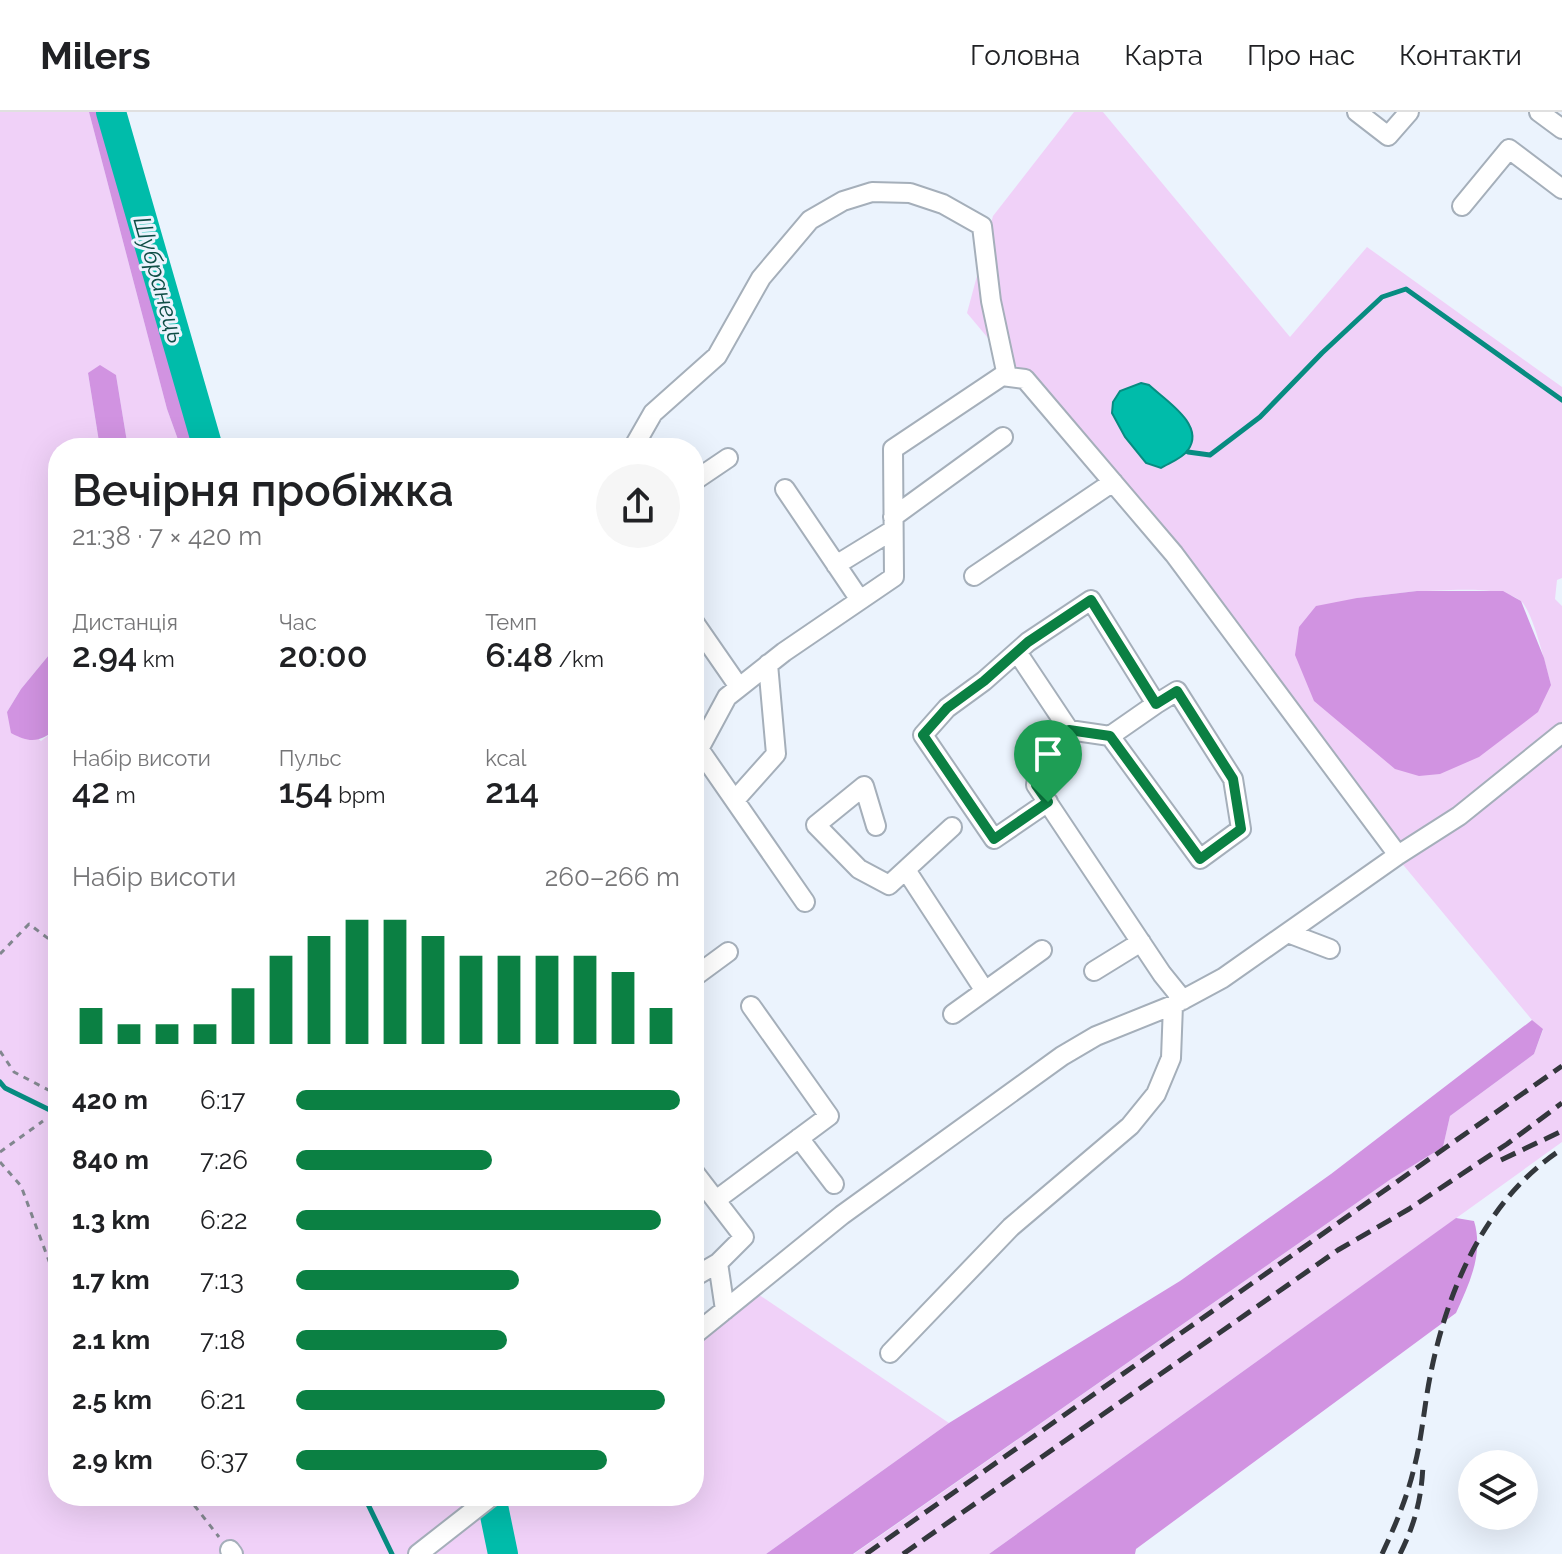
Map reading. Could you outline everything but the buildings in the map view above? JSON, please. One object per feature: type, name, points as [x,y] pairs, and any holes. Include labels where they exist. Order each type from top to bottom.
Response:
[{"type":"lane","points":[[1357,112],[1388,136],[1409,112]]},
{"type":"lane","points":[[1539,112],[1562,129]]},
{"type":"lane","points":[[1462,206],[1509,149],[1562,189]]},
{"type":"lane","points":[[639,438],[653,413],[717,356],[761,278],[810,220],[843,201],[872,192],[910,193],[943,204],[982,226],[991,301],[1007,376]]},
{"type":"lane","points":[[704,740],[727,697],[768,664],[894,577],[893,449],[1002,376],[1007,376],[1025,379],[1174,554],[1398,855]]},
{"type":"lane","points":[[836,565],[1003,437]]},
{"type":"lane","points":[[704,474],[728,458]]},
{"type":"lane","points":[[974,576],[1113,482]]},
{"type":"lane","points":[[785,489],[860,600]]},
{"type":"lane","points":[[1048,802],[994,839],[923,735],[947,708],[1017,652],[1091,600],[1156,704]]},
{"type":"lane","points":[[704,636],[739,687]]},
{"type":"lane","points":[[1017,652],[1069,730]]},
{"type":"lane","points":[[735,800],[776,754],[768,664]]},
{"type":"lane","points":[[890,1353],[1011,1227],[1130,1126],[1156,1094],[1171,1058],[1178,1002],[1036,785],[1041,749],[1069,730],[1110,736],[1177,691],[1233,779],[1241,829],[1200,859],[1110,736]]},
{"type":"lane","points":[[704,1327],[842,1215],[1062,1056],[1096,1036],[1178,1002],[1223,978],[1459,816],[1562,733]]},
{"type":"lane","points":[[704,756],[805,902]]},
{"type":"lane","points":[[876,826],[864,786],[816,825],[859,869],[889,885],[972,808]]},
{"type":"lane","points":[[906,870],[985,991]]},
{"type":"lane","points":[[1288,933],[1330,949]]},
{"type":"lane","points":[[1094,971],[1141,942]]},
{"type":"lane","points":[[953,1014],[1042,950]]},
{"type":"lane","points":[[704,970],[728,952]]},
{"type":"lane","points":[[716,1200],[829,1116],[751,1006]]},
{"type":"lane","points":[[799,1138],[834,1184]]},
{"type":"lane","points":[[704,1185],[744,1237],[718,1263],[704,1271]]},
{"type":"lane","points":[[718,1263],[725,1310]]},
{"type":"lane","points":[[425,1548],[478,1506]]},
{"type":"path","points":[[0,954],[29,924],[48,938]]},
{"type":"path","points":[[0,1051],[14,1072],[48,1090]]},
{"type":"path","points":[[0,1152],[43,1121]]},
{"type":"path","points":[[0,1162],[21,1186],[48,1258]]},
{"type":"path","points":[[195,1506],[232,1552]]},
{"type":"shaded area","points":[[0,112],[89,112],[167,409],[177,438],[126,438],[116,375],[88,373],[98,438],[48,438],[48,656],[7,712],[41,741],[48,736],[48,1506],[704,1506],[704,1321],[746,1286],[949,1423],[766,1554],[0,1554]]},
{"type":"shaded area","points":[[89,112],[116,112],[204,438],[177,438],[167,409]]},
{"type":"shaded area","points":[[1074,112],[1103,112],[1290,337],[1367,247],[1562,387],[1562,578],[1557,580],[1555,599],[1562,606],[1562,1142],[989,1554],[854,1554],[1391,1179],[1443,1147],[1450,1116],[1534,1054],[1543,1030],[1395,855],[1170,556],[967,313],[993,216]],"holes":[[[1141,383],[1179,458],[1161,468],[1138,453],[1112,413],[1121,391]],[[1417,591],[1488,591],[1513,596],[1522,602],[1535,629],[1551,685],[1357,598]]]},
{"type":"shaded area","points":[[100,365],[116,375],[126,438],[98,438],[88,373]]},
{"type":"shaded area","points":[[1141,383],[1149,385],[1173,406],[1192,431],[1192,441],[1186,453],[1161,468],[1146,463],[1125,437],[1112,413],[1113,402],[1120,391]]},
{"type":"shaded area","points":[[1417,591],[1503,591],[1521,601],[1544,658],[1551,685],[1538,712],[1479,757],[1440,774],[1419,776],[1395,769],[1314,701],[1295,655],[1299,627],[1316,606]]},
{"type":"shaded area","points":[[48,656],[46,736],[30,740],[11,733],[7,712]]},
{"type":"shaded area","points":[[1532,1020],[1543,1029],[1534,1054],[1450,1116],[1443,1147],[1391,1179],[853,1554],[766,1554],[949,1423],[1180,1281],[1331,1174]]},
{"type":"shaded area","points":[[1456,1218],[1474,1221],[1477,1245],[1474,1268],[1456,1313],[1136,1549],[1135,1554],[989,1554]]},
{"type":"waterway","name":"Шубранець","points":[[111,112],[205,438]]},
{"type":"waterway","points":[[1188,452],[1210,455],[1260,417],[1382,297],[1406,289],[1562,400]]},
{"type":"waterway","points":[[0,1082],[5,1088],[48,1109]]},
{"type":"waterway","points":[[369,1506],[392,1554]]},
{"type":"waterway","name":"Шубранець","points":[[493,1506],[503,1554]]},
{"type":"railway","points":[[866,1554],[1562,1066]]},
{"type":"railway","points":[[903,1554],[1338,1250],[1409,1209],[1562,1103]]},
{"type":"railway","points":[[1501,1160],[1562,1131]]},
{"type":"railway","points":[[1382,1554],[1411,1479],[1437,1344],[1459,1280],[1491,1220],[1511,1193],[1562,1149]]},
{"type":"railway","points":[[1400,1554],[1417,1510],[1423,1463]]},
{"type":"route","points":[[1091,600],[1156,704],[1177,691],[1233,779],[1241,829],[1200,859],[1110,736],[1069,730],[1041,749],[1036,785],[1048,802],[994,839],[923,735],[947,708],[984,681],[1028,642],[1091,600]]}]
